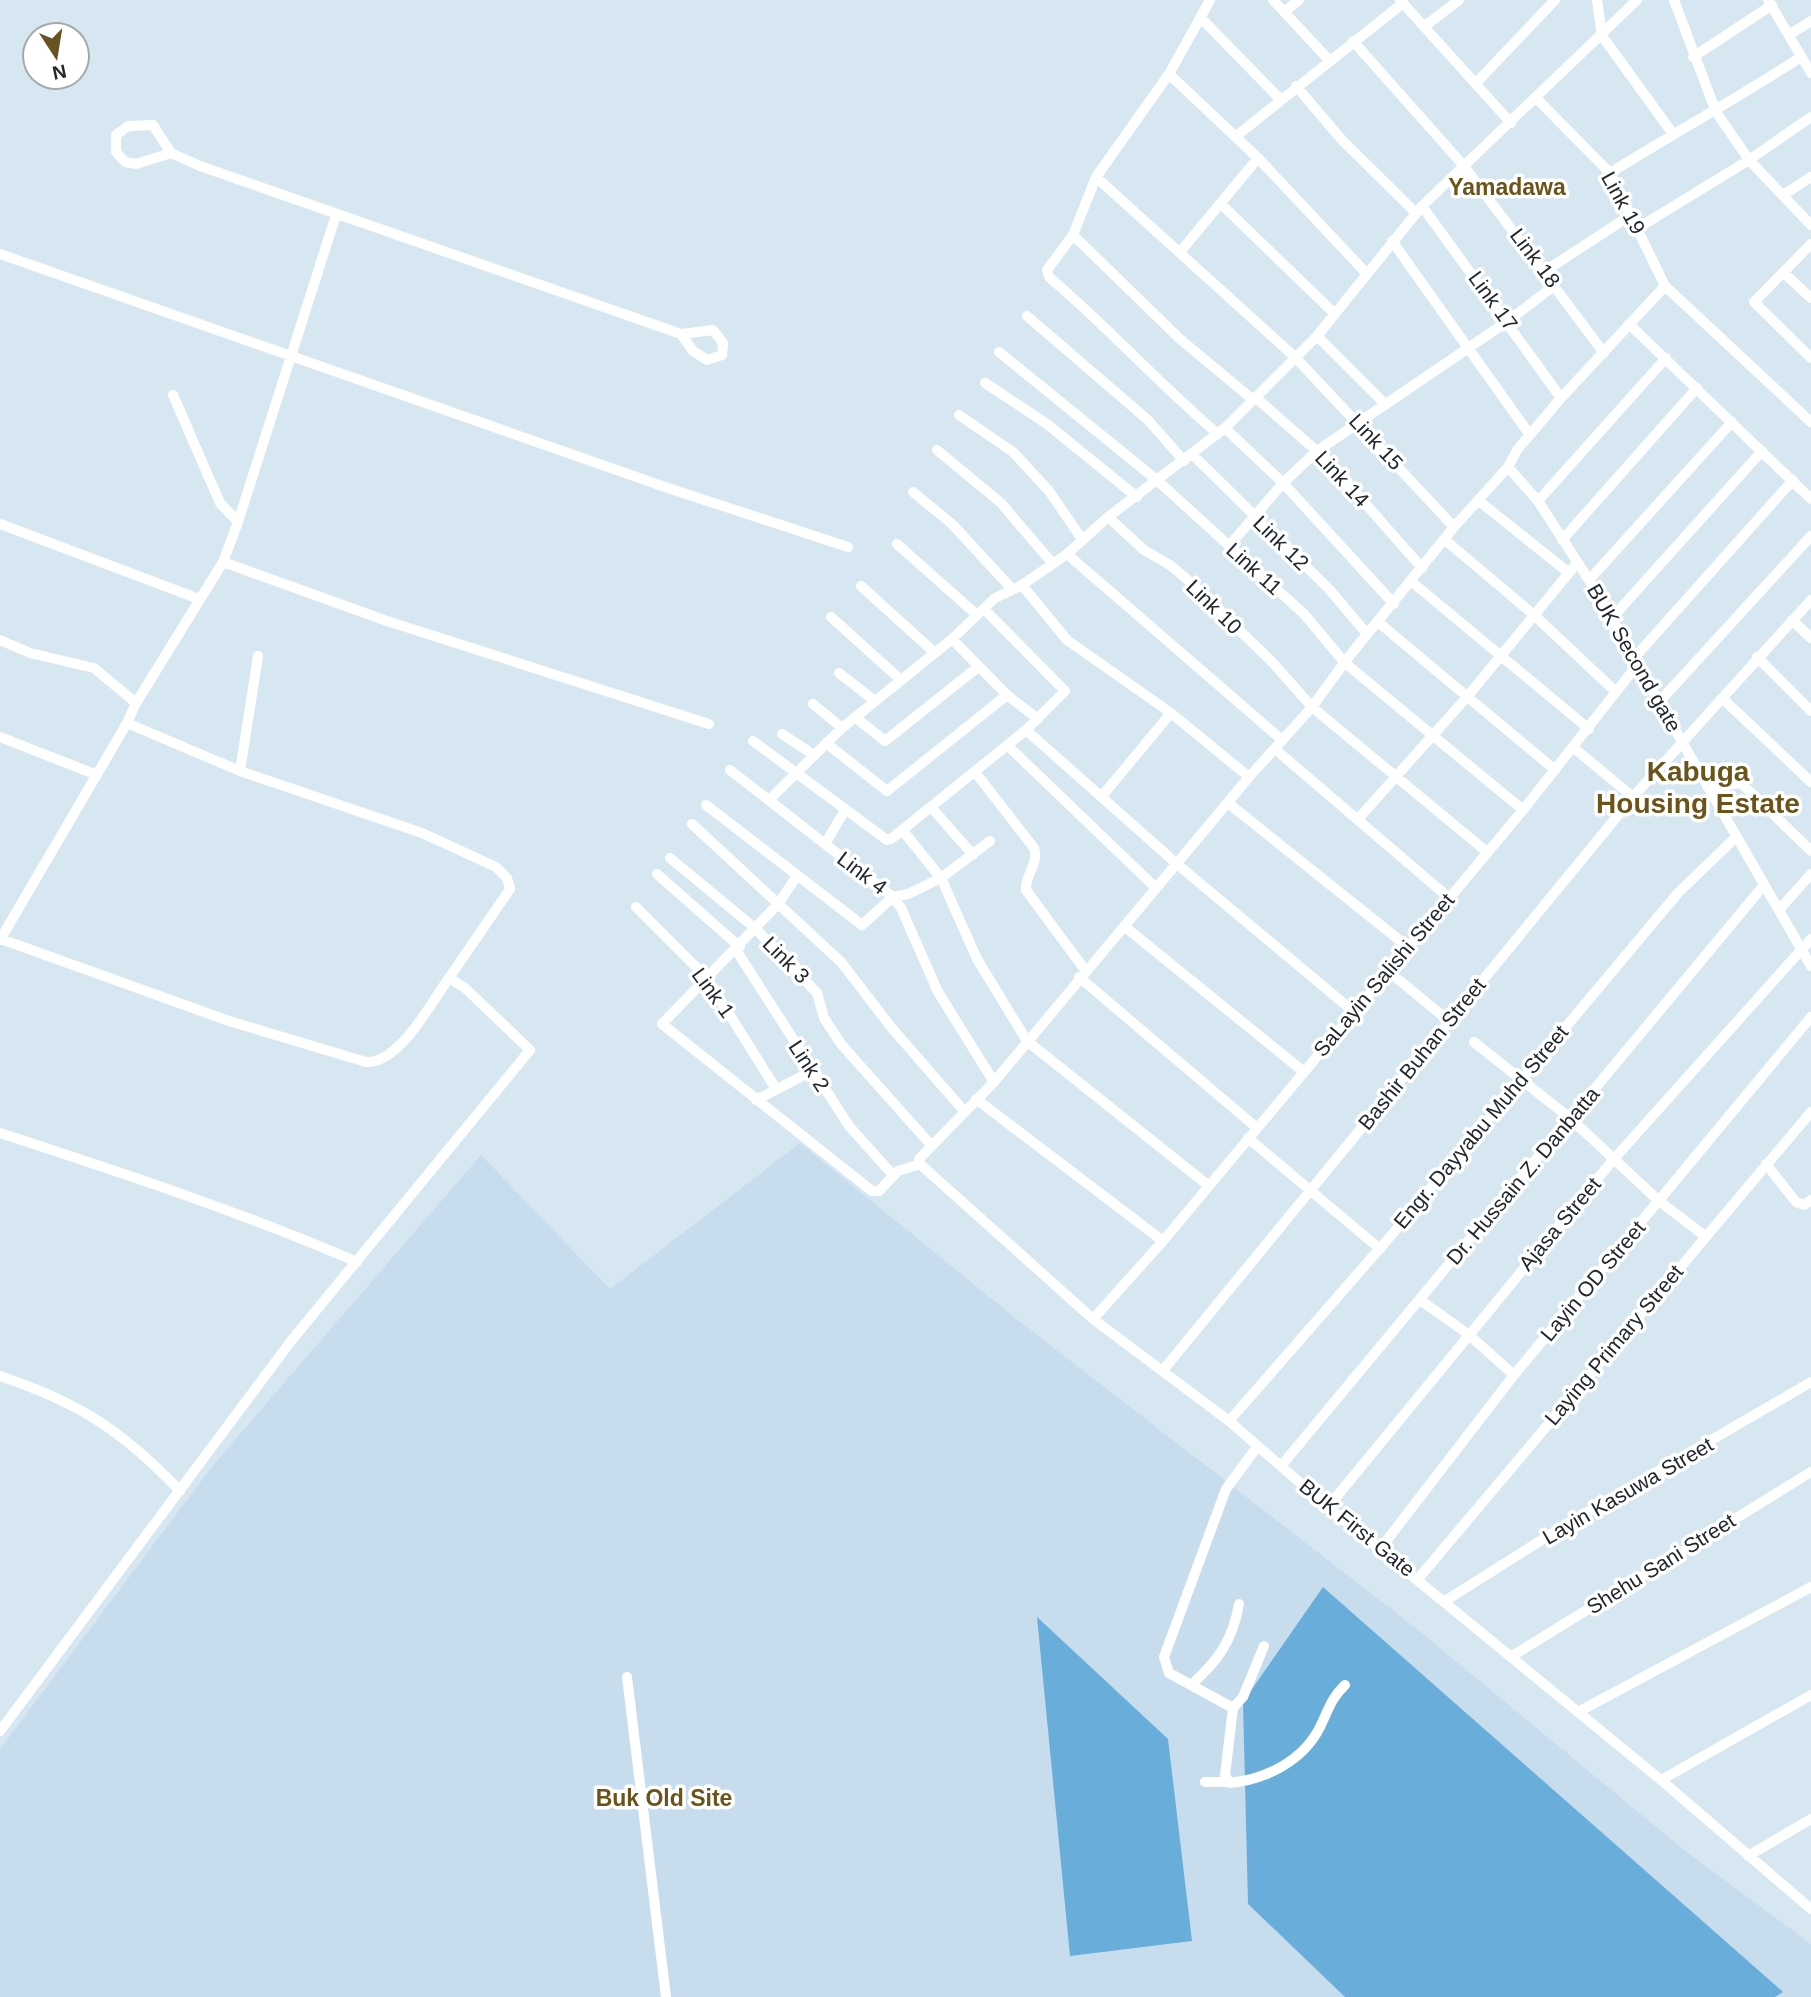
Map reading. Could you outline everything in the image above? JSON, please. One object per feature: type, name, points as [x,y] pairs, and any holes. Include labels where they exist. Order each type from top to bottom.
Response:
[{"type":"street","points":[[1210,0],[1168,74],[1096,177],[1073,235],[1047,270],[1049,277],[1125,345],[1167,390],[1283,483],[1394,604]]},
{"type":"street","points":[[1273,0],[1329,60]]},
{"type":"street","points":[[1285,11],[1299,0]]},
{"type":"street","points":[[1425,26],[1459,0]]},
{"type":"street","points":[[1476,83],[1555,0]]},
{"type":"street","points":[[1597,0],[1602,36],[1673,134]]},
{"type":"street","points":[[769,800],[794,771],[842,727],[952,639],[995,598],[1067,554],[1108,517],[1221,431],[1317,336],[1419,210],[1637,0]]},
{"type":"street","points":[[1674,0],[1693,57],[1716,112],[1749,160],[1811,225]]},
{"type":"street","points":[[1235,137],[1279,98],[1401,1],[1511,123]]},
{"type":"street","points":[[1693,57],[1770,3],[1811,73]]},
{"type":"street","points":[[1201,18],[1279,98]]},
{"type":"street","points":[[1789,35],[1811,21]]},
{"type":"street","name":"Link 18","points":[[1353,41],[1464,166],[1604,353]]},
{"type":"street","points":[[1610,173],[1673,134],[1716,112],[1801,57]]},
{"type":"street","points":[[1168,74],[1258,158],[1367,274]]},
{"type":"street","name":"Link 17","points":[[1296,86],[1342,140],[1419,210],[1508,321],[1561,397]]},
{"type":"street","name":"Link 19","points":[[1537,99],[1610,173],[1665,286]]},
{"type":"street","points":[[1638,228],[1749,160],[1811,117]]},
{"type":"street","points":[[171,153],[136,164],[125,162],[116,152],[116,135],[128,126],[153,125],[171,153],[336,215],[681,334]]},
{"type":"street","points":[[1180,252],[1258,158]]},
{"type":"street","name":"Link 15","points":[[1096,177],[1296,358],[1454,527]]},
{"type":"street","points":[[1783,195],[1811,177]]},
{"type":"street","points":[[1221,204],[1335,314]]},
{"type":"street","points":[[127,723],[240,771],[422,833],[502,872],[509,884],[507,895],[395,1052],[376,1062],[366,1062],[229,1021],[1,936],[97,775],[136,703],[223,562],[239,523],[336,215]]},
{"type":"street","points":[[1545,271],[1631,215]]},
{"type":"street","name":"Link 14","points":[[1073,235],[1180,339],[1317,451],[1422,568]]},
{"type":"street","points":[[1392,241],[1530,435]]},
{"type":"street","points":[[1811,244],[1754,302],[1811,358]]},
{"type":"street","points":[[0,254],[668,488],[848,547]]},
{"type":"street","points":[[1784,273],[1811,298]]},
{"type":"street","points":[[1229,546],[1283,483],[1317,451],[1384,402],[1508,321],[1555,285]]},
{"type":"street","points":[[796,877],[779,903],[663,1024],[872,1191],[879,1191],[893,1175],[920,1164],[919,1159],[931,1145],[993,1082],[1082,973],[1312,707],[1367,634],[1412,582],[1454,527],[1508,467],[1561,397],[1665,286],[1811,422]]},
{"type":"street","name":"Link 12","points":[[1027,316],[1148,420],[1254,517],[1329,589],[1367,634]]},
{"type":"street","points":[[1629,324],[1811,499]]},
{"type":"street","points":[[1317,336],[1384,402]]},
{"type":"street","name":"Link 11","points":[[999,352],[1158,481],[1304,614],[1345,663],[1523,810]]},
{"type":"street","points":[[1538,501],[1666,358]]},
{"type":"street","points":[[985,383],[1046,424],[1137,496]]},
{"type":"street","points":[[1562,540],[1697,388]]},
{"type":"street","points":[[173,394],[220,503],[239,523]]},
{"type":"street","points":[[959,415],[1013,452],[1049,491],[1082,539]]},
{"type":"street","points":[[1589,580],[1732,422]]},
{"type":"street","points":[[937,450],[1001,503],[1053,564]]},
{"type":"street","points":[[1611,619],[1762,451]]},
{"type":"street","name":"BUK Second gate","points":[[1508,467],[1538,501],[1562,540],[1573,568],[1589,580],[1811,966]]},
{"type":"street","name":"SaLayin Salishi Street","points":[[1093,1319],[1163,1241],[1523,810],[1589,729],[1636,660],[1793,480]]},
{"type":"street","points":[[913,492],[952,524],[1067,639],[1171,713],[1249,777]]},
{"type":"street","points":[[1358,819],[1467,697],[1573,568],[1479,501]]},
{"type":"street","name":"Link 10","points":[[1108,517],[1144,550],[1170,565],[1189,581],[1274,664],[1312,707],[1487,852]]},
{"type":"street","points":[[0,524],[199,599]]},
{"type":"street","points":[[1660,701],[1811,536]]},
{"type":"street","points":[[1444,539],[1534,615],[1616,692]]},
{"type":"street","points":[[752,741],[887,840],[902,831],[1026,730],[1065,689],[981,613],[897,544]]},
{"type":"street","points":[[1067,554],[1358,819],[1448,897]]},
{"type":"street","points":[[223,562],[387,621],[709,724]]},
{"type":"street","points":[[1412,582],[1501,653],[1589,729]]},
{"type":"street","points":[[861,586],[935,653]]},
{"type":"street","name":"Bashir Buhan Street","points":[[1164,1369],[1633,797],[1756,657],[1811,600]]},
{"type":"street","points":[[831,617],[901,680]]},
{"type":"street","points":[[1792,620],[1811,638]]},
{"type":"street","points":[[1378,622],[1555,769]]},
{"type":"street","points":[[952,639],[1007,695],[1038,719]]},
{"type":"street","points":[[0,640],[30,653],[94,668],[136,703]]},
{"type":"street","points":[[240,771],[258,656]]},
{"type":"street","points":[[1756,657],[1811,711]]},
{"type":"street","points":[[855,717],[885,741],[978,667]]},
{"type":"street","points":[[839,673],[875,701]]},
{"type":"street","points":[[826,743],[887,791],[1007,695]]},
{"type":"street","points":[[1722,698],[1811,782]]},
{"type":"street","points":[[813,704],[842,727]]},
{"type":"street","points":[[1102,796],[1171,713]]},
{"type":"street","points":[[1026,730],[1177,864]]},
{"type":"street","points":[[1026,730],[1177,864],[1354,1012]]},
{"type":"street","points":[[782,734],[814,755]]},
{"type":"street","points":[[0,737],[97,775]]},
{"type":"street","points":[[1007,746],[1156,888]]},
{"type":"street","points":[[1574,748],[1633,797]]},
{"type":"street","name":"Link 4","points":[[730,771],[893,897],[938,992],[993,1082]]},
{"type":"street","points":[[975,772],[1034,848],[1036,863],[1026,882],[1026,890],[1082,973],[1257,1128]]},
{"type":"street","points":[[1710,788],[1741,783],[1811,851]]},
{"type":"street","points":[[1228,803],[1408,947]]},
{"type":"street","points":[[706,806],[862,925],[893,897],[908,894],[941,878],[990,841]]},
{"type":"street","points":[[931,807],[973,855]]},
{"type":"street","points":[[825,844],[845,810]]},
{"type":"street","points":[[692,824],[841,962],[891,1027],[964,1111]]},
{"type":"street","points":[[902,831],[941,878],[977,959],[1027,1041],[1209,1186]]},
{"type":"street","name":"Engr. Dayyabu Muhd Street","points":[[1230,1421],[1380,1249],[1678,893],[1736,837]]},
{"type":"street","name":"Link 3","points":[[670,858],[755,929],[817,993],[824,1018],[841,1044],[931,1145]]},
{"type":"street","name":"Link 2","points":[[657,874],[738,948],[812,1071],[849,1126],[893,1175]]},
{"type":"street","points":[[1779,911],[1811,874]]},
{"type":"street","name":"Dr. Hussain Z. Danbatta","points":[[1281,1466],[1764,885]]},
{"type":"street","name":"Link 1","points":[[636,907],[706,977],[776,1089]]},
{"type":"street","points":[[1124,926],[1304,1072]]},
{"type":"street","name":"Ajasa Street","points":[[1328,1507],[1613,1160],[1811,939]]},
{"type":"street","points":[[1388,971],[1449,1021]]},
{"type":"street","points":[[0,1731],[291,1341],[358,1262],[503,1079],[530,1050],[466,988],[449,978]]},
{"type":"street","name":"Layin OD Street","points":[[1380,1549],[1514,1375],[1811,1017]]},
{"type":"street","points":[[1474,1042],[1571,1119],[1659,1201],[1704,1236]]},
{"type":"street","points":[[756,1100],[812,1071]]},
{"type":"street","points":[[976,1099],[1163,1241]]},
{"type":"street","name":"Laying Primary Street","points":[[1418,1579],[1811,1112]]},
{"type":"street","points":[[0,1133],[295,1235],[358,1262]]},
{"type":"street","points":[[1248,1138],[1380,1249]]},
{"type":"street","name":"BUK First Gate","points":[[920,1164],[1093,1319],[1164,1369],[1230,1421],[1328,1507],[1661,1780],[1811,1909]]},
{"type":"street","points":[[1766,1164],[1796,1202],[1804,1205],[1811,1200]]},
{"type":"street","points":[[1420,1300],[1468,1334],[1514,1375]]},
{"type":"street","points":[[0,1376],[49,1392],[84,1410],[141,1450],[180,1491]]},
{"type":"street","name":"Layin Kasuwa Street","points":[[1445,1601],[1567,1524],[1811,1382]]},
{"type":"street","points":[[1233,1708],[1169,1673],[1164,1657],[1226,1489],[1257,1447]]},
{"type":"street","name":"Shehu Sani Street","points":[[1512,1656],[1811,1472]]},
{"type":"street","points":[[1578,1712],[1811,1587]]},
{"type":"street","points":[[1192,1684],[1226,1648],[1235,1628],[1239,1604]]},
{"type":"street","points":[[1227,1782],[1227,1751],[1233,1708],[1243,1697],[1265,1646]]},
{"type":"street","points":[[627,1677],[666,1997]]},
{"type":"street","points":[[1205,1782],[1259,1777],[1290,1762],[1312,1739],[1334,1695],[1345,1685]]},
{"type":"street","points":[[1661,1780],[1811,1695]]},
{"type":"street","points":[[1748,1856],[1811,1819]]},
{"type":"shaded area","points":[[800,1143],[1019,1321],[1417,1629],[1684,1850],[1811,1944],[1811,1997],[0,1997],[0,1749],[214,1464],[481,1155],[610,1289]]},
{"type":"shaded area","points":[[1323,1587],[1783,1992],[1775,1997],[1345,1997],[1248,1904],[1243,1702]]},
{"type":"shaded area","points":[[1037,1617],[1168,1739],[1192,1941],[1070,1956]]},
{"type":"district","name":"Yamadawa","points":[[1507,187]]},
{"type":"district","name":"Kabuga Housing Estate","points":[[1698,787]]},
{"type":"district","name":"Buk Old Site","points":[[664,1798]]}]
